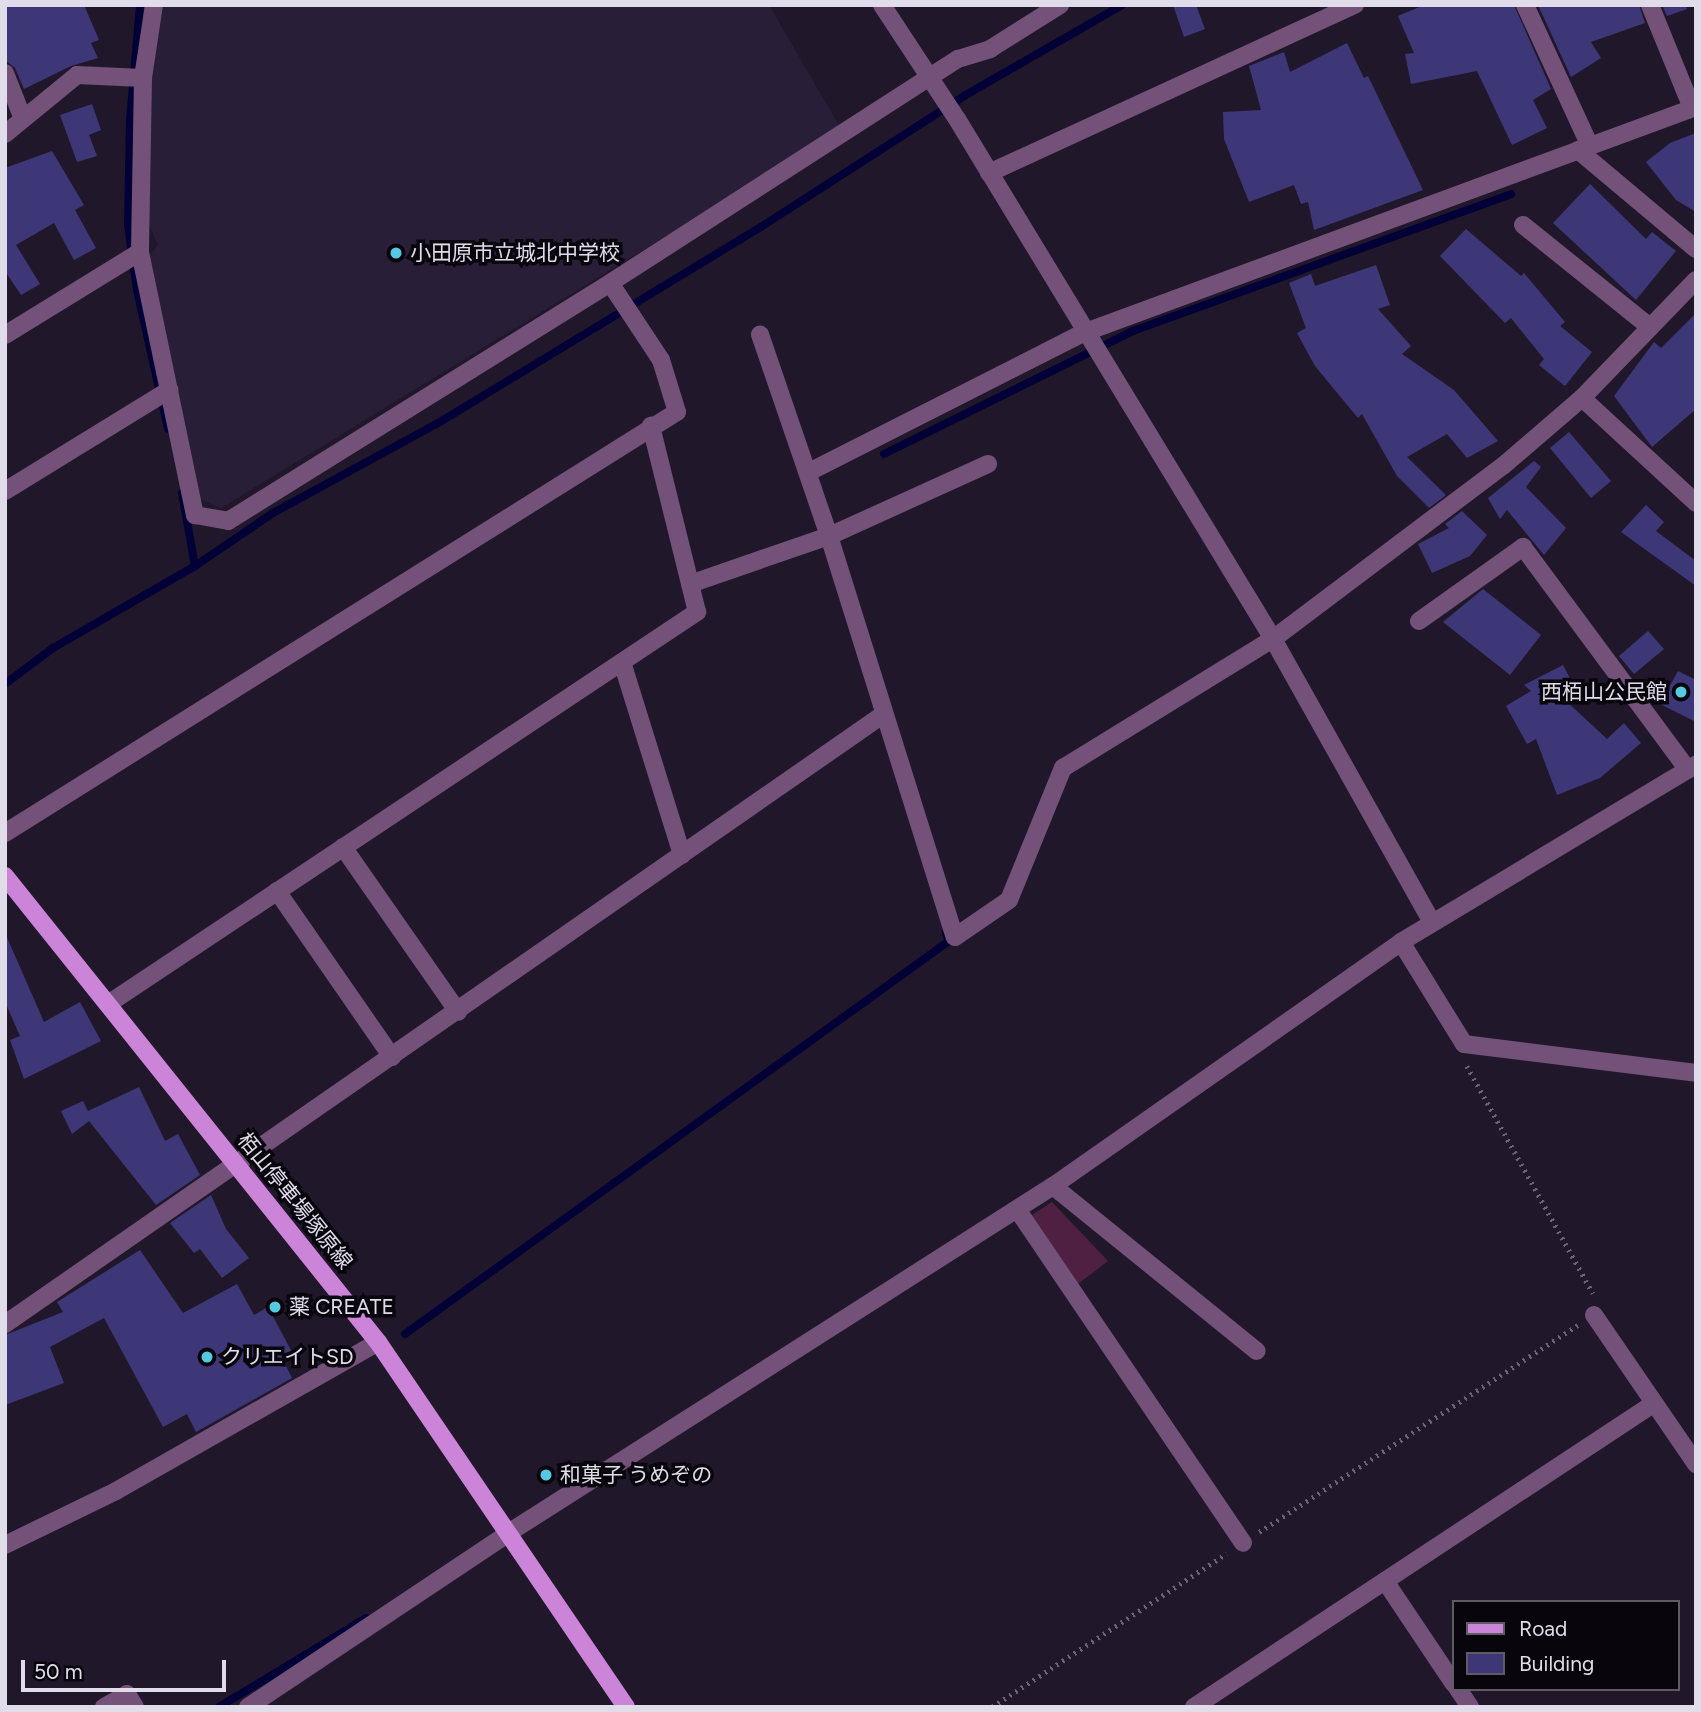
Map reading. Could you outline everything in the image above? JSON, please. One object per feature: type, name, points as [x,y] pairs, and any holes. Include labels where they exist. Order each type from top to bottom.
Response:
[{"type":"main road","name":"栢山停車場塚原線","points":[[5,876],[378,1342],[510,1532],[626,1707]]},
{"type":"street","points":[[154,5],[143,78],[140,252],[195,515],[228,521],[610,284],[958,59],[990,49],[1060,5]]},
{"type":"street","points":[[882,5],[957,119],[1083,333],[1273,639],[1432,922]]},
{"type":"street","points":[[989,173],[1355,5]]},
{"type":"street","points":[[1525,5],[1584,148],[1696,249]]},
{"type":"street","points":[[809,472],[1083,333],[1694,108],[1650,5]]},
{"type":"street","points":[[5,73],[23,119]]},
{"type":"street","points":[[5,134],[77,75],[143,78]]},
{"type":"street","points":[[1523,225],[1650,327]]},
{"type":"street","points":[[5,335],[112,265],[140,252]]},
{"type":"street","points":[[760,335],[809,472],[955,937],[1009,900],[1063,768],[1273,639],[1504,465],[1582,398],[1696,281]]},
{"type":"street","points":[[5,833],[677,411],[661,360],[610,284]]},
{"type":"street","points":[[5,491],[169,390]]},
{"type":"street","points":[[1582,398],[1696,503]]},
{"type":"street","points":[[108,1003],[697,612],[651,426]]},
{"type":"street","points":[[690,584],[828,536],[988,464]]},
{"type":"street","points":[[248,1707],[510,1532],[1053,1186],[1401,942],[1692,767],[1523,547],[1419,621]]},
{"type":"street","points":[[622,662],[682,855]]},
{"type":"street","points":[[5,1324],[392,1058],[884,714]]},
{"type":"street","points":[[343,847],[458,1012]]},
{"type":"street","points":[[277,891],[392,1058]]},
{"type":"street","points":[[1401,942],[1464,1044],[1696,1073]]},
{"type":"street","points":[[1053,1186],[1257,1351]]},
{"type":"street","points":[[1017,1209],[1243,1543]]},
{"type":"street","points":[[1594,1315],[1696,1464]]},
{"type":"street","points":[[5,1545],[116,1491],[378,1342]]},
{"type":"street","points":[[1194,1707],[1653,1404]]},
{"type":"street","points":[[1385,1581],[1452,1681]]},
{"type":"street","points":[[1459,1691],[1470,1707]]},
{"type":"street","points":[[104,1707],[127,1694],[135,1707]]},
{"type":"path","points":[[992,1707],[1602,1310],[1467,1069],[1464,1044]]},
{"type":"shaded area","name":"小田原市立城北中学校","points":[[164,5],[769,5],[841,129],[221,508],[199,499],[146,261],[158,245],[146,218],[150,72]]},
{"type":"shaded area","points":[[1052,1202],[1108,1261],[1078,1284],[1032,1215]]},
{"type":"building","points":[[5,5],[84,5],[99,40],[91,43],[98,58],[71,66],[24,89],[15,68],[5,60]]},
{"type":"building","points":[[1173,5],[1196,5],[1205,29],[1184,37]]},
{"type":"building","points":[[1424,5],[1514,5],[1551,89],[1533,100],[1547,128],[1512,145],[1477,71],[1411,84],[1405,54],[1414,53],[1398,16]]},
{"type":"building","points":[[1538,5],[1639,5],[1645,23],[1591,42],[1601,58],[1571,77]]},
{"type":"building","points":[[1662,5],[1686,5],[1687,9],[1667,16]]},
{"type":"building","points":[[1347,43],[1364,78],[1368,76],[1423,190],[1314,230],[1308,202],[1301,204],[1294,185],[1249,202],[1224,139],[1223,112],[1261,110],[1249,66],[1284,52],[1290,72]]},
{"type":"building","points":[[92,104],[101,130],[89,135],[97,156],[77,162],[60,115]]},
{"type":"building","points":[[1696,133],[1696,212],[1676,200],[1646,162],[1670,143]]},
{"type":"building","points":[[52,151],[84,205],[75,210],[96,248],[74,260],[54,223],[16,245],[40,284],[21,295],[5,271],[5,168]]},
{"type":"building","points":[[1590,184],[1646,239],[1652,232],[1676,251],[1636,300],[1553,223]]},
{"type":"building","points":[[1466,229],[1521,276],[1524,273],[1565,322],[1560,326],[1592,352],[1565,386],[1539,365],[1544,359],[1511,318],[1505,323],[1440,256]]},
{"type":"building","points":[[1376,265],[1390,305],[1378,309],[1411,346],[1402,354],[1454,390],[1498,441],[1467,458],[1447,434],[1407,457],[1446,495],[1429,508],[1397,476],[1362,414],[1358,418],[1315,366],[1297,333],[1306,328],[1289,283],[1311,274],[1315,286]]},
{"type":"building","points":[[1696,313],[1696,409],[1652,447],[1614,396],[1654,342],[1661,348]]},
{"type":"building","points":[[1569,432],[1611,481],[1591,498],[1550,448]]},
{"type":"building","points":[[1534,461],[1541,467],[1526,487],[1566,528],[1544,555],[1507,510],[1500,519],[1488,498]]},
{"type":"building","points":[[1646,505],[1664,522],[1656,531],[1696,561],[1696,586],[1621,532]]},
{"type":"building","points":[[1462,511],[1487,535],[1470,556],[1432,573],[1418,544],[1449,528],[1445,524]]},
{"type":"building","points":[[1483,589],[1541,635],[1510,675],[1443,622]]},
{"type":"building","points":[[1648,631],[1664,649],[1634,674],[1619,656]]},
{"type":"building","points":[[1563,665],[1577,692],[1564,699],[1607,739],[1624,723],[1641,743],[1600,778],[1557,795],[1536,739],[1527,744],[1506,706],[1531,691],[1524,685]]},
{"type":"building","name":"西栢山公民館","points":[[1678,671],[1696,680],[1696,722],[1660,704]]},
{"type":"building","points":[[5,933],[44,1022],[80,1002],[101,1041],[24,1079],[10,1040],[20,1036],[5,1002]]},
{"type":"building","points":[[139,1087],[165,1141],[178,1134],[200,1175],[156,1205],[89,1121],[72,1134],[61,1111],[83,1101],[88,1111]]},
{"type":"building","points":[[211,1195],[226,1229],[249,1258],[222,1278],[200,1249],[194,1253],[170,1223]]},
{"type":"building","points":[[140,1250],[183,1313],[237,1284],[254,1315],[268,1307],[293,1354],[283,1360],[292,1378],[196,1432],[187,1414],[163,1427],[104,1318],[50,1347],[64,1383],[5,1405],[5,1335],[63,1312],[57,1302]]},
{"type":"waterway","points":[[140,5],[130,120],[128,225],[137,290],[168,429]]},
{"type":"waterway","points":[[5,684],[53,648],[195,566],[273,513],[440,422],[761,227],[964,96],[1122,5]]},
{"type":"waterway","points":[[884,454],[1133,331],[1511,194]]},
{"type":"waterway","points":[[182,493],[195,566]]},
{"type":"waterway","points":[[405,1334],[949,941],[946,933]]},
{"type":"waterway","points":[[219,1707],[366,1618]]},
{"type":"place","name":"小田原市立城北中学校","points":[[396,253]]},
{"type":"place","name":"西栢山公民館","points":[[1681,692]]},
{"type":"place","name":"薬 CREATE","points":[[275,1307]]},
{"type":"place","name":"クリエイトSD","points":[[207,1357]]},
{"type":"place","name":"和菓子 うめぞの","points":[[546,1475]]}]
